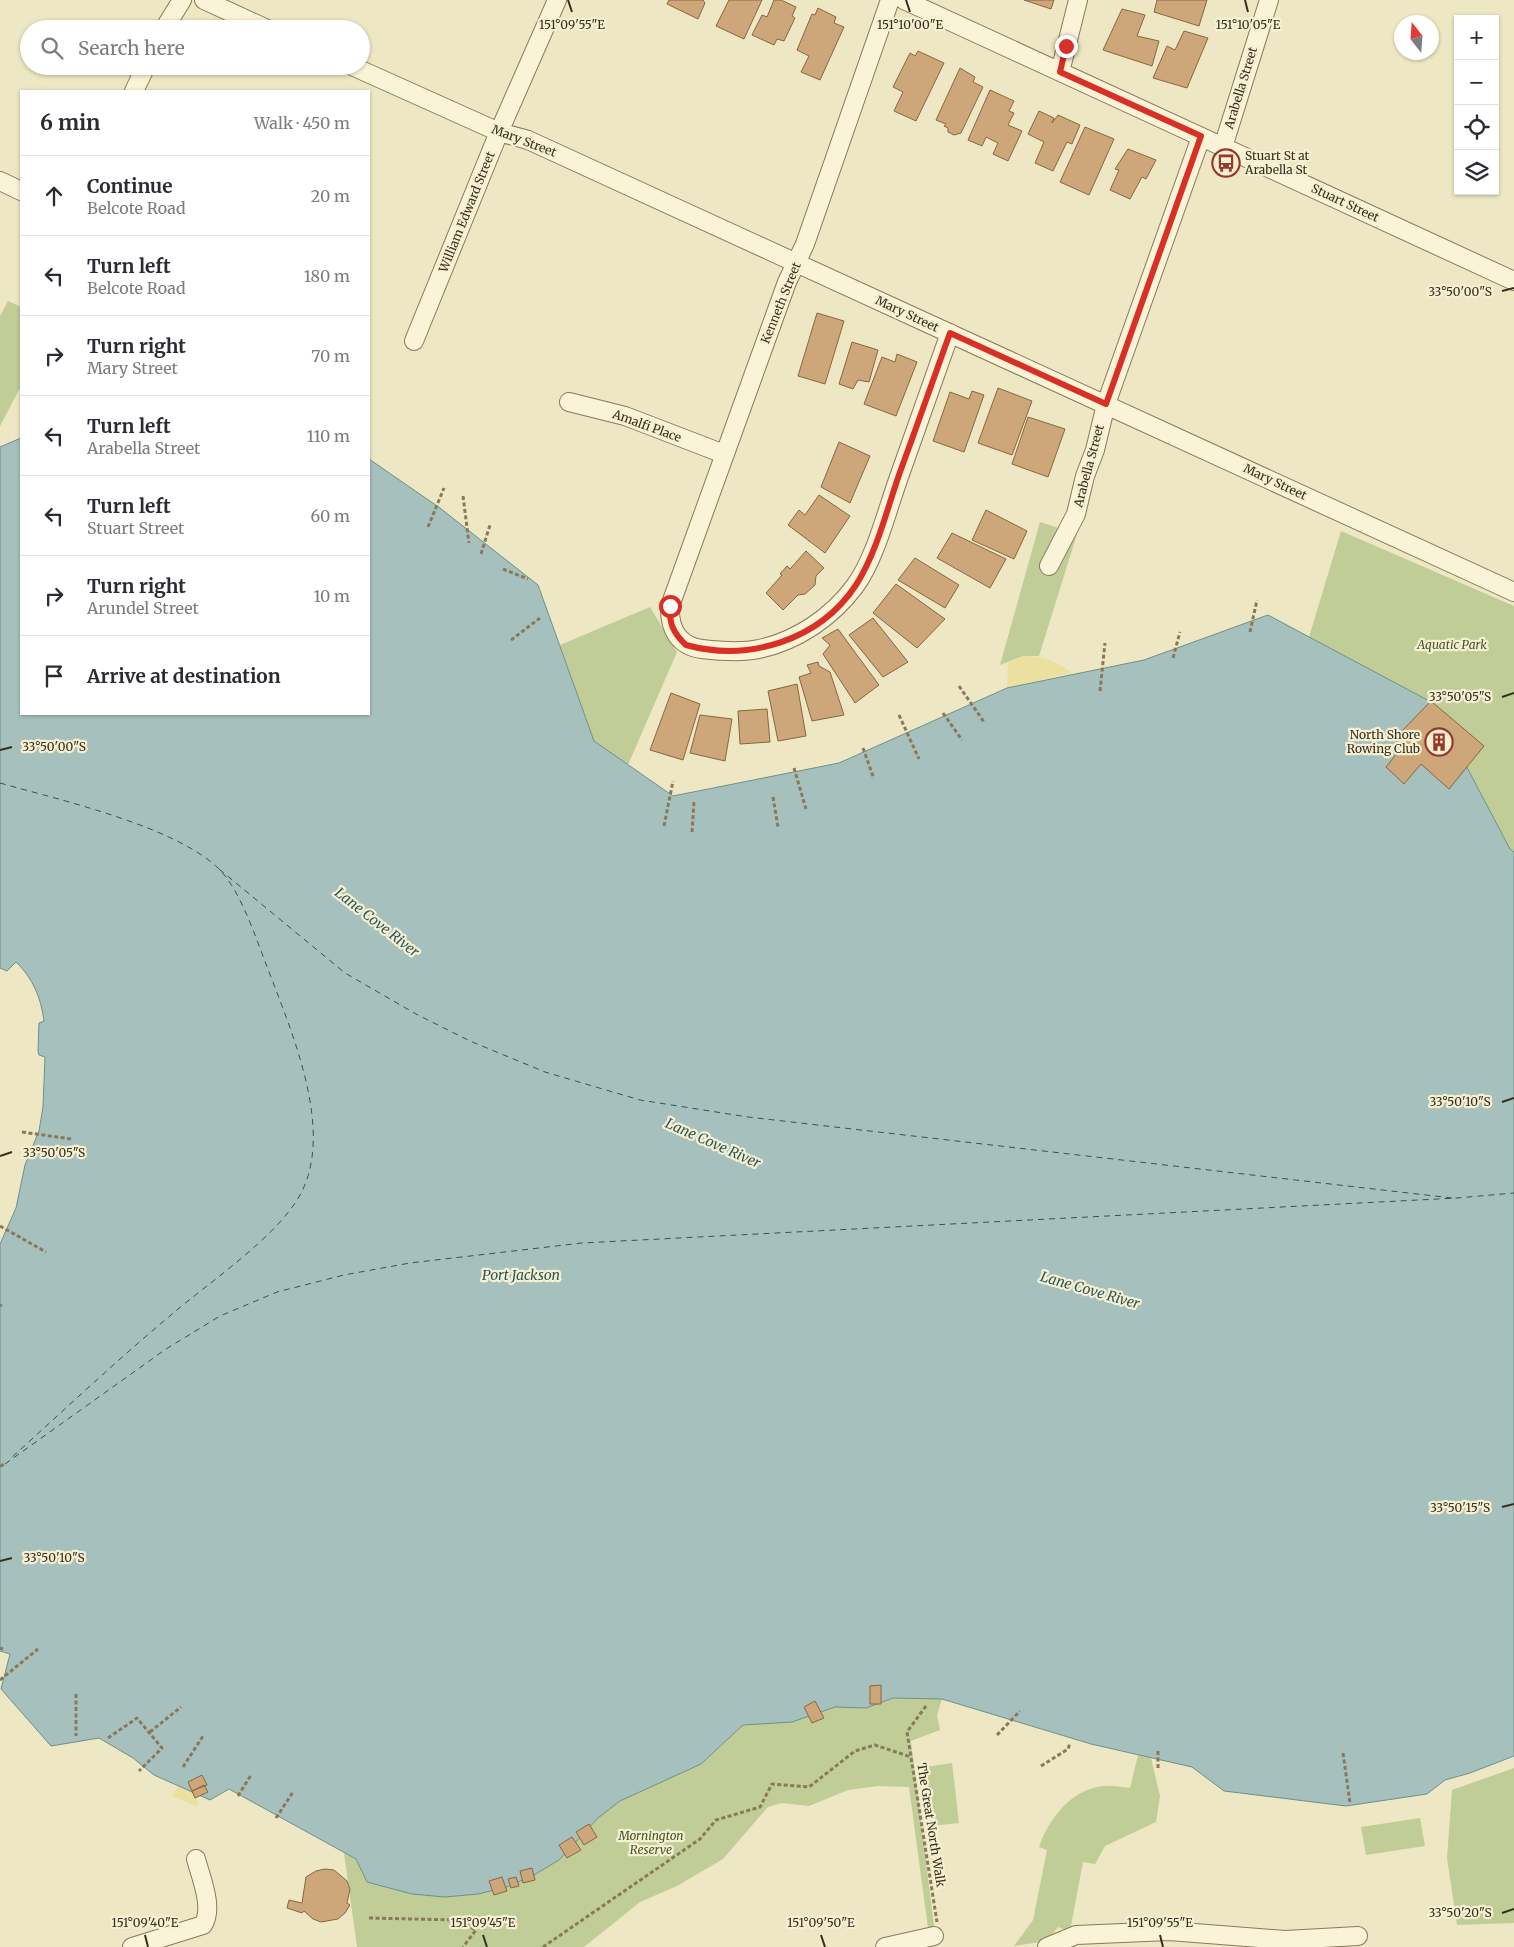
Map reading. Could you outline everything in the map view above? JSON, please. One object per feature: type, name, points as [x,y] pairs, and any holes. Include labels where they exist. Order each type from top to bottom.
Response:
[{"type":"street","points":[[170,20],[182,0]]},
{"type":"street","points":[[204,0],[247,20]]},
{"type":"street","name":"William Edward Street","points":[[414,341],[499,132],[557,0]]},
{"type":"street","name":"Kenneth Street","points":[[890,0],[805,244],[787,282],[670,606],[669,620],[673,630],[686,645],[699,649],[758,650],[801,634],[832,611],[855,585],[874,546],[950,333]]},
{"type":"street","points":[[1060,72],[1078,0]]},
{"type":"street","name":"Arabella Street","points":[[1222,147],[1269,0]]},
{"type":"street","name":"Stuart Street","points":[[910,1],[1514,281]]},
{"type":"street","name":"Mary Street","points":[[370,74],[499,132],[528,140],[1514,592]]},
{"type":"street","points":[[134,90],[142,75]]},
{"type":"street","name":"Arabella Street","points":[[1049,566],[1076,514],[1106,404],[1201,136]]},
{"type":"street","points":[[0,181],[20,191]]},
{"type":"street","name":"Amalfi Place","points":[[569,402],[624,416],[724,454]]},
{"type":"street","points":[[132,1947],[204,1925],[208,1918],[206,1896],[196,1859]]},
{"type":"street","points":[[1047,1947],[1076,1935],[1169,1931],[1285,1940],[1358,1936]]},
{"type":"street","points":[[885,1947],[936,1932]]},
{"type":"path","points":[[428,527],[444,488]]},
{"type":"path","points":[[463,496],[469,543]]},
{"type":"path","points":[[481,554],[490,525]]},
{"type":"path","points":[[503,569],[528,578]]},
{"type":"path","points":[[1250,632],[1257,600]]},
{"type":"path","points":[[511,640],[540,618]]},
{"type":"path","points":[[1173,658],[1180,632]]},
{"type":"path","points":[[1100,691],[1105,643]]},
{"type":"path","points":[[959,686],[984,722]]},
{"type":"path","points":[[943,713],[962,740]]},
{"type":"path","points":[[899,715],[919,759]]},
{"type":"path","points":[[863,748],[874,779]]},
{"type":"path","points":[[794,768],[806,809]]},
{"type":"path","points":[[664,826],[673,781]]},
{"type":"path","points":[[773,797],[778,827]]},
{"type":"path","points":[[692,832],[694,802]]},
{"type":"path","points":[[22,1132],[71,1139]]},
{"type":"path","points":[[0,1226],[46,1252]]},
{"type":"path","points":[[0,1466],[5,1464]]},
{"type":"path","points":[[0,1680],[38,1649]]},
{"type":"path","points":[[76,1694],[76,1736]]},
{"type":"path","points":[[911,1757],[907,1732],[926,1706]]},
{"type":"path","points":[[150,1732],[181,1708]]},
{"type":"path","points":[[997,1734],[1020,1711]]},
{"type":"path","points":[[108,1738],[138,1718],[162,1748],[139,1771]]},
{"type":"path","points":[[183,1767],[203,1736]]},
{"type":"path","points":[[1041,1766],[1068,1749],[1070,1742]]},
{"type":"path","name":"The Great North Walk","points":[[543,1947],[700,1839],[716,1820],[760,1807],[772,1784],[809,1787],[855,1751],[875,1745],[911,1757],[936,1932]]},
{"type":"path","points":[[1158,1751],[1158,1768]]},
{"type":"path","points":[[1344,1753],[1350,1803]]},
{"type":"path","points":[[238,1796],[251,1775]]},
{"type":"path","points":[[276,1818],[293,1792]]},
{"type":"path","points":[[369,1918],[457,1920],[476,1930],[463,1947]]},
{"type":"green space","points":[[8,301],[20,307],[20,388],[0,426],[0,316]]},
{"type":"green space","points":[[1040,522],[1077,534],[1039,656],[1023,656],[1000,665]]},
{"type":"green space","name":"Aquatic Park","points":[[1341,531],[1514,606],[1514,852],[1510,849],[1433,703],[1309,637]]},
{"type":"green space","points":[[650,607],[677,652],[628,765],[594,741],[560,645]]},
{"type":"green space","name":"Mornington Reserve","points":[[893,1698],[942,1699],[937,1715],[940,1730],[911,1741],[934,1926],[928,1928],[909,1787],[878,1786],[848,1790],[809,1806],[782,1803],[768,1807],[723,1859],[677,1886],[640,1902],[584,1947],[357,1947],[344,1853],[356,1859],[367,1882],[412,1894],[445,1897],[478,1894],[507,1887],[534,1875],[559,1860],[598,1818],[620,1801],[701,1764],[743,1725],[792,1722],[835,1707],[866,1708]]},
{"type":"green space","points":[[1138,1755],[1151,1758],[1160,1796],[1156,1822],[1105,1846],[1095,1864],[1083,1862],[1070,1931],[1058,1927],[1047,1941],[1014,1946],[1033,1920],[1047,1850],[1039,1847],[1048,1826],[1071,1800],[1091,1788],[1113,1786],[1130,1788]]},
{"type":"green space","points":[[952,1763],[959,1823],[931,1826],[925,1767]]},
{"type":"green space","points":[[1514,1768],[1514,1923],[1457,1925],[1447,1858],[1452,1790]]},
{"type":"green space","points":[[1420,1818],[1425,1846],[1366,1855],[1361,1827]]},
{"type":"sand","points":[[1023,656],[1049,660],[1072,673],[1007,688],[1008,663]]},
{"type":"sand","points":[[183,1777],[197,1797],[198,1807],[172,1796]]},
{"type":"water","name":"Port Jackson","points":[[20,438],[20,715],[370,715],[370,460],[440,508],[538,585],[594,741],[673,796],[839,763],[1007,688],[1144,660],[1268,615],[1433,703],[1510,849],[1514,852],[1514,1756],[1470,1773],[1445,1780],[1427,1794],[1346,1806],[1224,1791],[1192,1767],[1091,1744],[942,1699],[893,1698],[866,1708],[835,1707],[792,1722],[743,1725],[701,1764],[620,1801],[598,1818],[559,1860],[534,1875],[507,1887],[478,1894],[445,1897],[412,1894],[367,1882],[356,1859],[229,1789],[210,1800],[154,1775],[133,1758],[99,1738],[51,1746],[1,1689],[10,1654],[0,1651],[0,1244],[16,1208],[25,1165],[39,1131],[43,1107],[45,1057],[39,1055],[38,1051],[39,1023],[44,1021],[41,1004],[32,982],[16,962],[7,971],[0,968],[0,447]]},
{"type":"building","points":[[669,0],[703,0],[705,3],[698,19],[667,4]]},
{"type":"building","points":[[729,0],[762,0],[744,39],[716,26]]},
{"type":"building","points":[[774,0],[781,0],[796,7],[792,16],[795,18],[784,41],[777,39],[774,45],[752,35],[762,15],[767,17]]},
{"type":"building","points":[[1024,0],[1054,0],[1051,9]]},
{"type":"building","points":[[1157,0],[1207,0],[1199,26],[1154,12]]},
{"type":"building","points":[[818,8],[836,17],[834,23],[844,27],[820,80],[801,72],[809,56],[797,50],[812,14],[815,15]]},
{"type":"building","points":[[1122,9],[1145,15],[1137,36],[1159,41],[1152,66],[1103,50]]},
{"type":"building","points":[[1184,31],[1208,38],[1187,88],[1153,78],[1167,46],[1175,50]]},
{"type":"building","points":[[918,51],[944,63],[916,121],[894,111],[903,92],[893,87],[910,53],[915,56]]},
{"type":"building","points":[[960,68],[975,77],[973,82],[983,87],[961,133],[954,135],[948,132],[948,128],[944,126],[946,124],[936,120]]},
{"type":"building","points":[[990,90],[1014,101],[1009,111],[1014,113],[1008,125],[1022,131],[1008,161],[993,154],[998,143],[986,137],[982,146],[968,140]]},
{"type":"building","points":[[1039,111],[1054,118],[1052,123],[1058,115],[1080,125],[1072,144],[1067,142],[1053,171],[1035,163],[1044,142],[1028,134]]},
{"type":"building","points":[[1085,127],[1114,139],[1089,195],[1060,182]]},
{"type":"building","points":[[1128,149],[1156,160],[1146,179],[1142,177],[1130,199],[1110,190],[1119,170],[1115,169]]},
{"type":"building","points":[[817,313],[844,321],[825,384],[798,376]]},
{"type":"building","points":[[852,342],[878,350],[869,382],[858,380],[853,389],[839,384]]},
{"type":"building","points":[[897,354],[917,362],[896,416],[864,404],[882,357],[895,362]]},
{"type":"building","points":[[998,388],[1032,401],[1012,455],[978,443]]},
{"type":"building","points":[[972,391],[984,395],[964,452],[933,441],[950,392],[969,399]]},
{"type":"building","points":[[1028,417],[1065,429],[1048,477],[1012,464]]},
{"type":"building","points":[[839,442],[870,456],[850,503],[821,487]]},
{"type":"building","points":[[819,495],[850,516],[825,553],[788,525],[799,510],[805,515]]},
{"type":"building","points":[[986,510],[1027,531],[1014,559],[972,540]]},
{"type":"building","points":[[952,533],[1006,559],[990,588],[937,558]]},
{"type":"building","points":[[806,551],[824,568],[816,576],[815,585],[805,594],[798,595],[783,610],[766,593],[782,575],[780,574],[787,566],[790,569]]},
{"type":"building","points":[[915,558],[959,585],[945,608],[898,580]]},
{"type":"building","points":[[896,584],[945,619],[917,648],[873,613]]},
{"type":"building","points":[[873,618],[908,662],[883,677],[849,635]]},
{"type":"building","points":[[838,629],[879,685],[855,703],[823,654],[830,645],[822,638]]},
{"type":"building","points":[[818,662],[819,666],[830,672],[844,715],[812,721],[799,677],[811,673],[807,665]]},
{"type":"building","points":[[797,684],[806,736],[778,741],[768,691]]},
{"type":"building","points":[[671,693],[700,704],[683,760],[650,750]]},
{"type":"building","name":"North Shore Rowing Club","points":[[1431,701],[1484,746],[1449,789],[1421,764],[1404,784],[1386,767],[1402,747],[1394,739]]},
{"type":"building","points":[[767,709],[770,742],[740,744],[738,711]]},
{"type":"building","points":[[700,715],[732,719],[725,761],[690,753]]},
{"type":"building","points":[[881,1685],[881,1704],[870,1704],[870,1686]]},
{"type":"building","points":[[815,1701],[824,1718],[812,1723],[804,1707]]},
{"type":"building","points":[[202,1775],[207,1785],[192,1791],[188,1782]]},
{"type":"building","points":[[204,1785],[208,1792],[195,1798],[192,1791]]},
{"type":"building","points":[[589,1824],[597,1837],[584,1845],[576,1832]]},
{"type":"building","points":[[572,1837],[581,1850],[567,1858],[559,1845]]},
{"type":"building","points":[[532,1868],[535,1880],[523,1883],[520,1871]]},
{"type":"building","points":[[334,1870],[347,1881],[350,1889],[347,1903],[350,1905],[345,1913],[338,1919],[321,1922],[313,1919],[304,1911],[302,1913],[287,1908],[289,1900],[302,1903],[306,1877],[316,1871]]},
{"type":"building","points":[[502,1877],[507,1891],[494,1895],[489,1881]]},
{"type":"building","points":[[516,1877],[519,1886],[511,1888],[508,1879]]},
{"type":"ferry route","points":[[0,783],[84,806],[146,827],[174,839],[198,853],[218,868],[226,877],[240,900],[252,927],[297,1048],[306,1079],[313,1140],[310,1169],[300,1195],[275,1227],[241,1259],[186,1302],[130,1350],[10,1459]]},
{"type":"ferry route","points":[[219,869],[345,973],[416,1014],[470,1041],[545,1072],[640,1100],[748,1117],[1452,1198]]},
{"type":"ferry route","points":[[5,1464],[166,1349],[220,1316],[277,1292],[344,1275],[410,1263],[582,1243],[1457,1198],[1514,1193]]},
{"type":"place","name":"Stuart St at Arabella St","points":[[1226,163]]},
{"type":"place","name":"North Shore Rowing Club","points":[[1439,742]]},
{"type":"route","points":[[670,606],[669,620],[678,638],[686,645],[699,649],[718,650],[758,650],[801,634],[832,611],[855,585],[874,546],[950,333],[1106,404],[1201,136],[1060,72],[1066,46]]},
{"type":"water label","name":"Lane Cove River","points":[[377,922]]},
{"type":"water label","name":"Lane Cove River","points":[[713,1143]]},
{"type":"water label","name":"Lane Cove River","points":[[1090,1290]]}]
